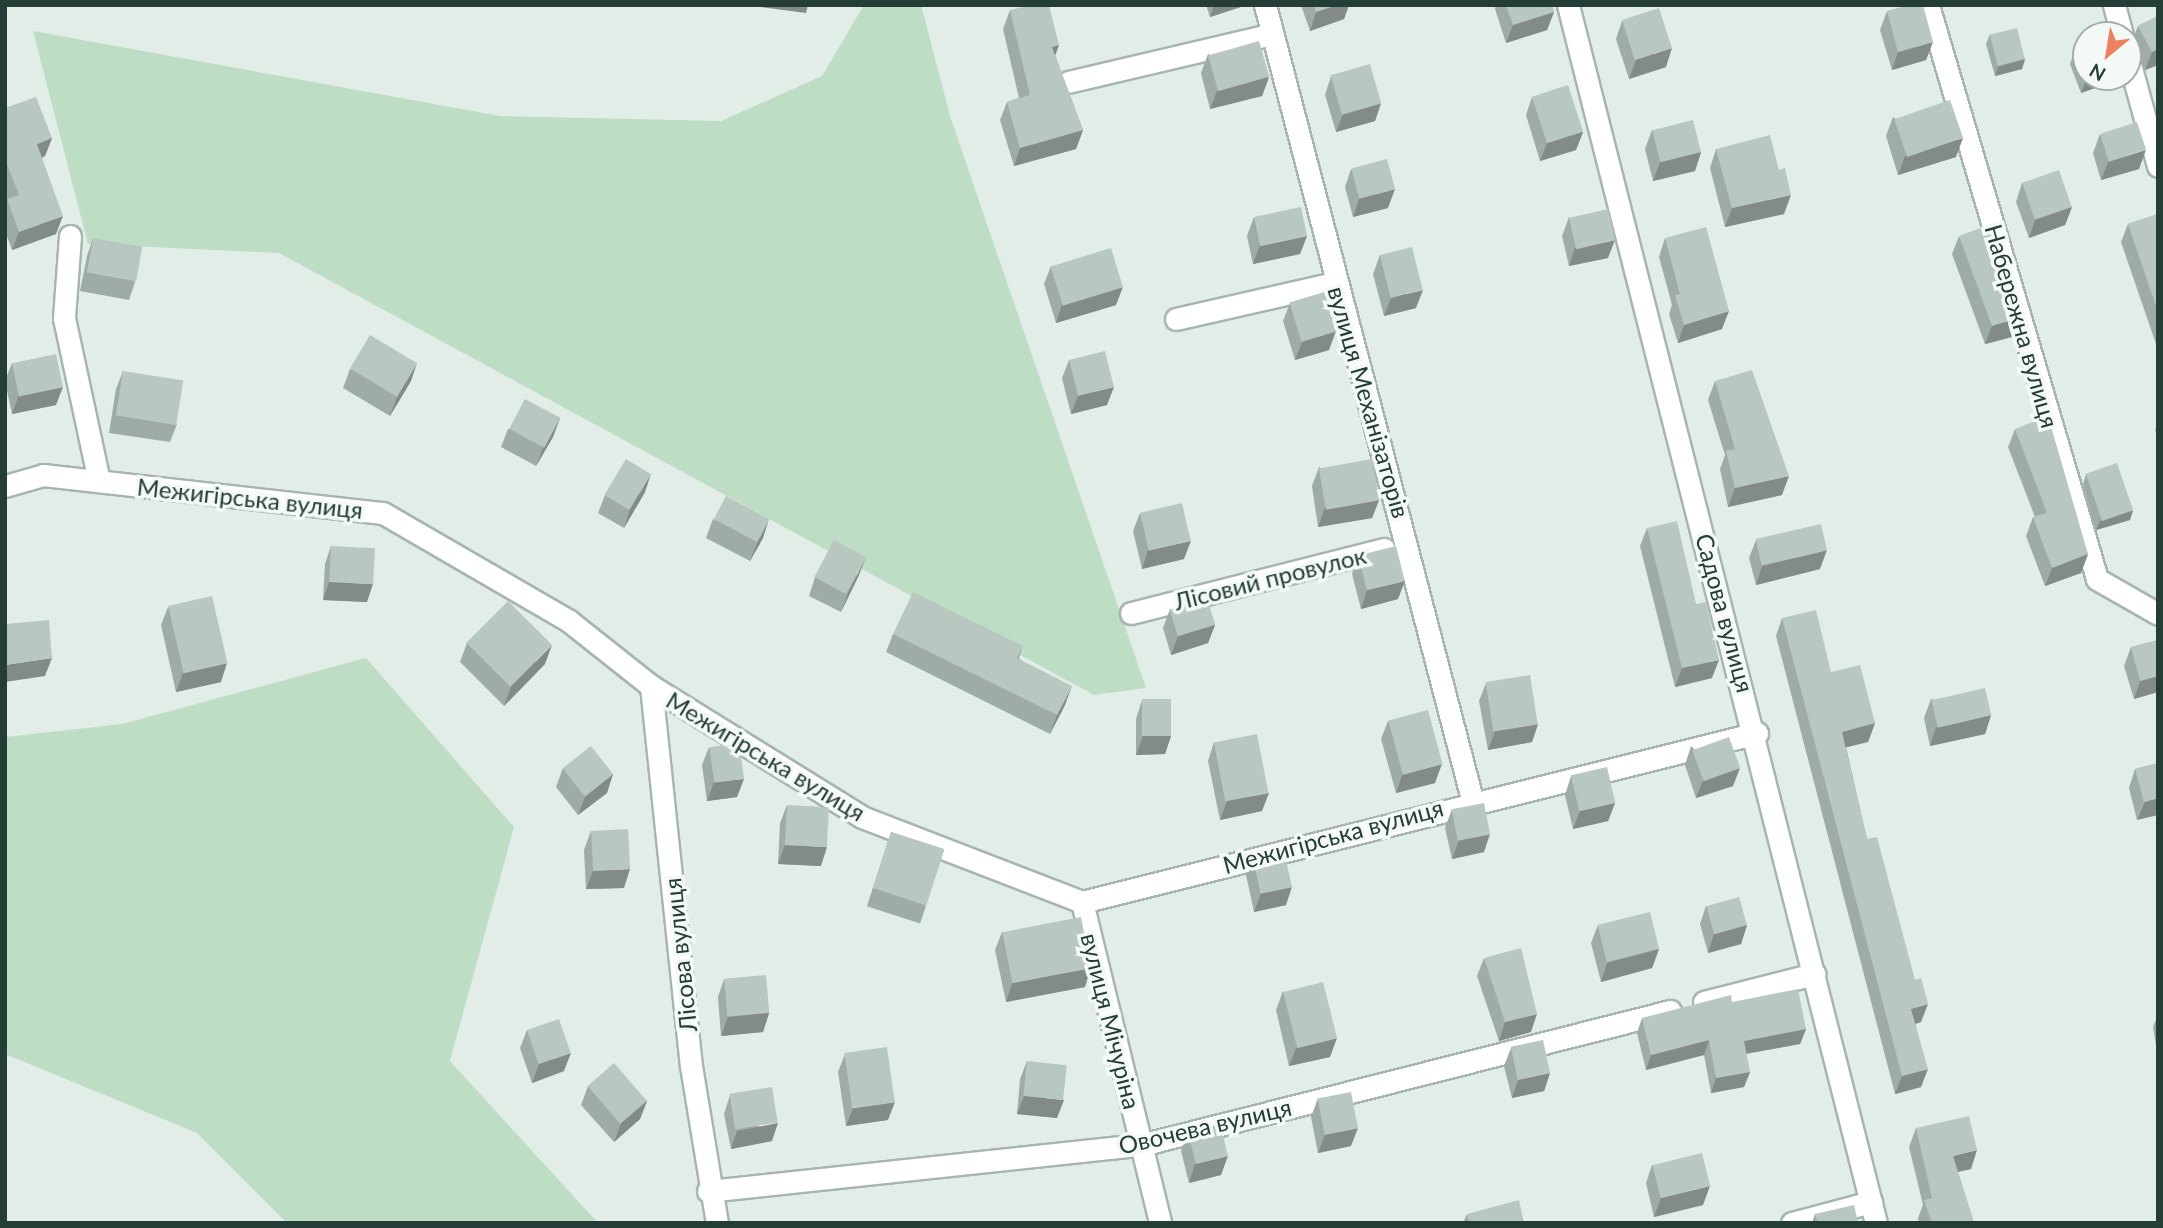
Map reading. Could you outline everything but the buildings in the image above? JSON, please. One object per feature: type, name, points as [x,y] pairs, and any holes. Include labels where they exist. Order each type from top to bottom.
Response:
[{"type":"street","name":"вулиця Механізаторів","points":[[1265,5],[1335,283],[1410,543],[1472,799]]},
{"type":"street","name":"Садова вулиця","points":[[1568,5],[1757,733],[1874,1213]]},
{"type":"street","name":"Набережна вулиця","points":[[1928,5],[2097,579],[2158,614]]},
{"type":"street","points":[[1069,82],[1272,34]]},
{"type":"street","points":[[2137,91],[2158,166]]},
{"type":"street","points":[[70,236],[64,318],[99,481]]},
{"type":"street","points":[[1176,320],[1335,283]]},
{"type":"street","name":"Межигірська вулиця","points":[[5,486],[43,475],[383,513],[569,621],[651,686],[862,817],[1082,902],[1472,799],[1757,733]]},
{"type":"street","name":"Лісовий провулок","points":[[1131,613],[1410,543]]},
{"type":"street","name":"Лісова вулиця","points":[[651,686],[708,1191],[717,1223]]},
{"type":"street","name":"вулиця Мічуріна","points":[[1082,902],[1160,1223]]},
{"type":"street","name":"Овочева вулиця","points":[[708,1191],[1141,1145],[1814,974]]},
{"type":"street","points":[[1792,1223],[1874,1213]]},
{"type":"green space","points":[[864,5],[921,5],[951,119],[1146,688],[1094,695],[279,253],[88,244],[33,31],[500,116],[721,121],[822,76]]},
{"type":"green space","points":[[366,658],[514,827],[450,1061],[598,1223],[287,1223],[197,1133],[5,1054],[5,737],[122,724]]}]
